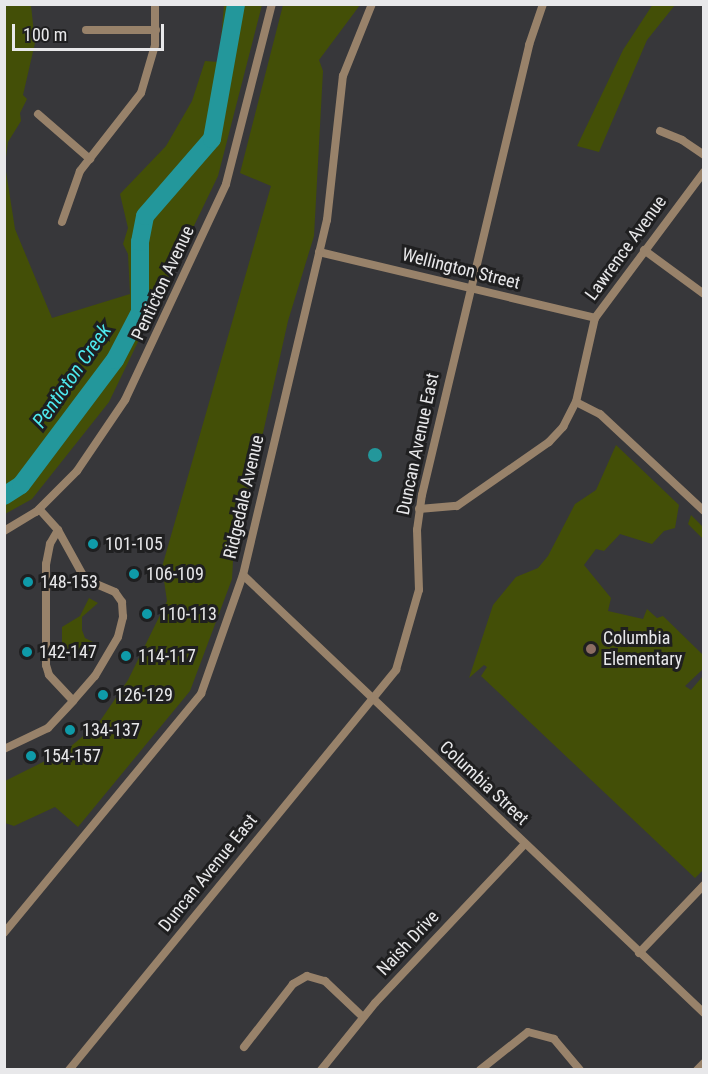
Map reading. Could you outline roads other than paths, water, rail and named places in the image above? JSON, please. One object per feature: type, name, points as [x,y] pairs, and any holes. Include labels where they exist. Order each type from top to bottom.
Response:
[{"type":"street","points":[[62,222],[73,184],[141,93],[153,59],[156,30],[155,4]]},
{"type":"street","name":"Penticton Avenue","points":[[4,531],[39,509],[76,471],[113,422],[226,184],[272,4]]},
{"type":"street","name":"Ridgedale Avenue","points":[[4,933],[201,694],[243,575],[327,220],[343,76],[372,4]]},
{"type":"street","name":"Duncan Avenue East","points":[[69,1070],[396,670],[418,590],[419,509],[529,45],[543,4]]},
{"type":"street","points":[[86,30],[156,30]]},
{"type":"street","points":[[38,114],[90,159]]},
{"type":"street","points":[[660,131],[682,140],[704,155]]},
{"type":"street","name":"Lawrence Avenue","points":[[419,509],[451,509],[501,477],[549,442],[563,427],[576,402],[595,318],[704,172]]},
{"type":"street","points":[[644,250],[704,294]]},
{"type":"street","name":"Wellington Street","points":[[319,252],[595,318]]},
{"type":"street","points":[[576,402],[600,414],[704,511]]},
{"type":"street","points":[[4,748],[48,728],[73,701],[95,676],[118,637],[123,617],[122,602],[115,592],[85,579],[58,530],[39,509]]},
{"type":"street","points":[[58,530],[50,544],[46,564],[46,665],[49,675],[73,701]]},
{"type":"street","name":"Columbia Street","points":[[243,575],[704,1013]]},
{"type":"street","name":"Naish Drive","points":[[321,1070],[363,1017],[525,844]]},
{"type":"street","points":[[639,953],[704,885]]},
{"type":"street","points":[[244,1047],[293,984],[308,976],[325,981],[363,1017]]},
{"type":"street","points":[[480,1070],[528,1032],[554,1040],[580,1070]]},
{"type":"street","points":[[697,1070],[704,1064]]},
{"type":"water","points":[[375,448],[380,450],[382,455],[380,460],[375,462],[370,460],[368,455],[370,450]]},
{"type":"waterway","name":"Penticton Creek","points":[[4,496],[21,485],[115,360],[140,312],[140,242],[145,216],[212,139],[236,4]]},
{"type":"place","name":"101-105","points":[[93,544]]},
{"type":"place","name":"106-109","points":[[134,574]]},
{"type":"place","name":"148-153","points":[[28,582]]},
{"type":"place","name":"110-113","points":[[147,614]]},
{"type":"place","name":"Columbia Elementary","points":[[591,649]]},
{"type":"place","name":"142-147","points":[[27,652]]},
{"type":"place","name":"114-117","points":[[126,656]]},
{"type":"place","name":"126-129","points":[[103,695]]},
{"type":"place","name":"134-137","points":[[70,730]]},
{"type":"place","name":"154-157","points":[[31,756]]}]
